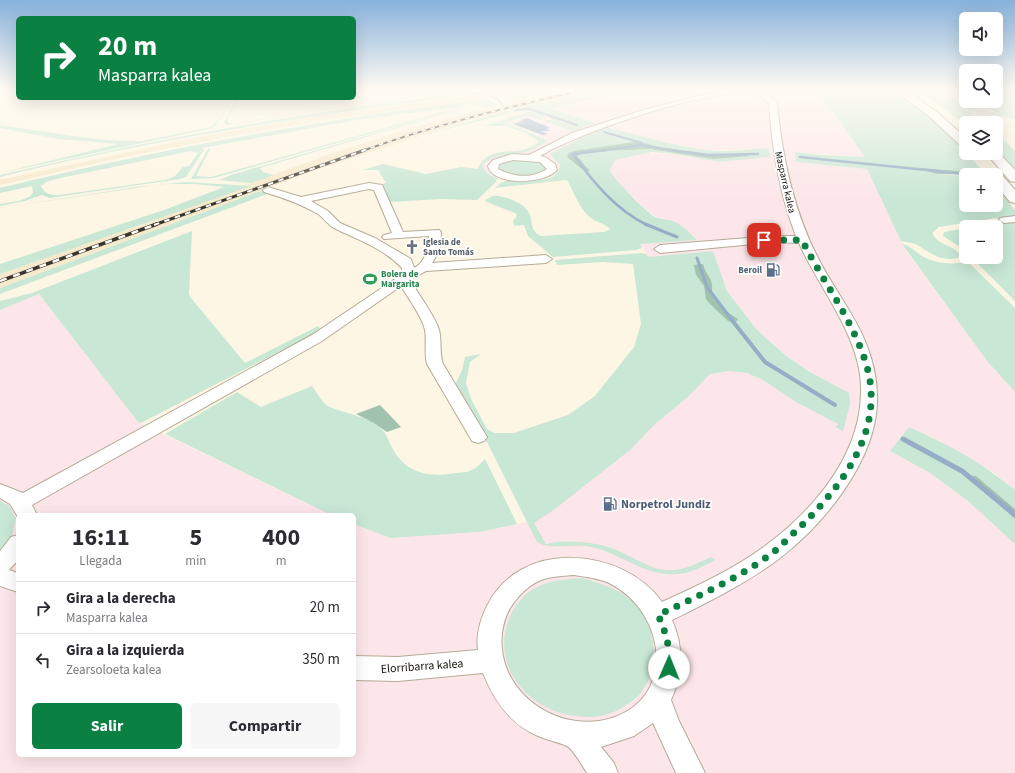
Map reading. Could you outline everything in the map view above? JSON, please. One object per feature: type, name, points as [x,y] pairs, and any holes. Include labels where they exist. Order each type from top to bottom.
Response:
[{"type":"highway","points":[[946,126],[959,138]]},
{"type":"highway","points":[[998,160],[1015,178]]},
{"type":"highway","points":[[1003,185],[1015,199]]},
{"type":"street","name":"Masparra kalea","points":[[532,157],[548,147],[576,134],[601,126]]},
{"type":"street","name":"Masparra kalea","points":[[658,615],[725,582],[774,551],[824,504],[843,479],[856,458],[869,415],[870,395],[867,368],[851,327],[824,283],[802,240],[789,204],[776,126]]},
{"type":"street","points":[[532,157],[548,162],[552,166],[552,170],[540,176],[524,178],[508,177],[494,170],[493,166],[496,162],[503,159],[532,157]]},
{"type":"street","points":[[301,200],[369,186],[378,187],[399,235]]},
{"type":"street","points":[[268,190],[301,200],[324,213],[336,225],[371,240],[399,258],[422,269]]},
{"type":"street","points":[[371,240],[399,235],[435,232],[434,250],[422,269]]},
{"type":"street","points":[[660,249],[773,239],[802,240]]},
{"type":"street","points":[[399,258],[408,268],[406,284],[432,328],[434,344],[433,357],[436,364],[478,437]]},
{"type":"street","points":[[0,491],[9,493],[24,508],[317,338],[406,277],[422,269],[446,264],[546,259]]},
{"type":"street","points":[[0,565],[16,546]]},
{"type":"street","points":[[574,566],[598,569],[622,579],[642,595],[658,615],[667,636],[670,657],[667,679],[658,700],[643,716],[624,728],[601,734],[576,735],[551,729],[529,718],[511,701],[498,682],[490,661],[489,635],[495,612],[508,592],[527,577],[549,568],[574,566]]},
{"type":"street","points":[[0,576],[16,582]]},
{"type":"street","name":"Elorribarra kalea","points":[[356,668],[398,669],[490,661]]},
{"type":"street","points":[[658,700],[668,728],[691,773]]},
{"type":"street","points":[[576,735],[604,773]]},
{"type":"shaded area","points":[[260,126],[289,126],[128,156],[0,185],[0,180],[193,138]]},
{"type":"shaded area","points":[[419,126],[452,126],[313,171],[0,288],[0,274],[250,186],[245,185],[347,148]]},
{"type":"shaded area","points":[[512,126],[843,126],[865,157],[795,152],[796,161],[867,169],[906,251],[987,361],[1015,392],[1015,490],[994,473],[933,437],[909,427],[890,451],[930,473],[968,501],[1015,544],[1015,773],[0,773],[0,310],[39,294],[138,422],[327,513],[16,513],[16,757],[356,757],[356,525],[390,538],[479,532],[527,522],[534,523],[688,397],[710,374],[729,371],[747,373],[763,380],[796,402],[838,424],[835,428],[843,430],[808,371],[785,355],[757,330],[732,298],[727,291],[713,251],[649,257],[640,244],[696,239],[668,219],[657,218],[649,212],[615,180],[609,170],[615,160],[640,153],[674,154],[719,162],[768,148],[708,150],[657,141],[550,155],[560,165],[560,170],[556,175],[532,181],[502,180],[486,173],[483,168],[483,164],[489,159],[531,150],[546,138]]},
{"type":"green space","points":[[0,126],[108,140],[141,141],[215,126],[213,128],[0,173],[118,144],[59,139],[0,128]]},
{"type":"green space","points":[[253,126],[117,151],[0,177],[0,175],[58,162],[232,127]]},
{"type":"green space","points":[[304,126],[323,126],[202,148],[204,150],[186,177],[180,179],[49,198],[42,195],[25,201],[0,206],[0,204],[19,201],[29,197],[33,193],[32,186],[0,193],[0,188],[121,160],[243,136]],"holes":[[[191,151],[198,153],[189,166],[183,167],[175,176],[165,180],[59,195],[48,194],[41,186],[48,181],[65,177]]]},
{"type":"green space","points":[[391,126],[396,126],[214,178],[191,179],[208,149],[211,148],[196,176],[211,177]]},
{"type":"green space","points":[[403,126],[260,168],[263,172],[274,175],[251,183],[219,180],[234,174]]},
{"type":"green space","points":[[455,126],[460,126],[425,135]]},
{"type":"green space","points":[[506,126],[512,126],[548,141],[534,149],[498,156],[483,164],[484,170],[489,175],[497,178],[496,182],[477,200],[441,199],[390,202],[384,188],[379,185],[386,183],[378,170],[362,170],[383,164],[426,174],[461,167],[478,169],[483,161],[490,155],[532,147],[539,141],[526,133]]},
{"type":"green space","points":[[558,126],[587,126],[572,131]]},
{"type":"green space","points":[[843,126],[940,126],[943,128],[959,143],[959,160],[973,160],[980,168],[959,168],[959,171],[911,167],[937,174],[959,176],[959,212],[1003,212],[1003,195],[1015,210],[1015,301],[978,264],[1003,264],[1003,224],[1009,223],[996,218],[983,220],[959,220],[959,224],[939,227],[932,233],[941,243],[957,251],[959,253],[959,257],[948,259],[938,257],[915,244],[901,241],[867,169],[796,162],[795,152],[865,157]]},
{"type":"green space","points":[[608,128],[669,143],[715,151],[768,148],[770,157],[719,162],[674,154],[652,152],[615,160],[610,170],[617,181],[639,204],[657,218],[670,220],[685,228],[697,240],[640,244],[642,248],[636,250],[553,257],[528,236],[524,225],[514,226],[513,220],[516,218],[517,214],[485,201],[493,196],[497,196],[517,202],[525,207],[531,217],[534,230],[541,236],[604,232],[610,229],[606,225],[593,220],[587,215],[580,206],[567,180],[495,188],[502,182],[536,180],[552,177],[558,172],[560,165],[550,154],[581,138]],"holes":[[[635,142],[646,143],[657,147],[709,154],[749,155],[713,159],[649,149],[590,152]],[[588,152],[577,156],[578,159],[587,166],[583,170],[567,157]]]},
{"type":"green space","points":[[1003,140],[1015,151],[1015,169],[1003,157]]},
{"type":"green space","points":[[634,142],[646,143],[657,147],[709,154],[745,154],[750,156],[713,159],[649,149],[589,152],[577,156],[590,171],[583,170],[567,157],[569,153],[574,151]]},
{"type":"green space","points":[[513,159],[541,161],[546,165],[546,169],[535,174],[523,176],[510,174],[500,168],[500,164]]},
{"type":"green space","points":[[911,167],[959,171],[959,174],[937,174]]},
{"type":"green space","points":[[186,182],[251,186],[0,274],[0,264],[164,210],[224,187],[195,184],[166,184]]},
{"type":"green space","points":[[155,185],[0,208],[137,187]]},
{"type":"green space","points":[[263,190],[270,193],[0,294],[0,288]]},
{"type":"green space","points":[[959,229],[959,246],[943,236],[944,232]]},
{"type":"green space","points":[[192,231],[189,294],[245,363],[318,326],[321,330],[141,423],[138,422],[39,294],[0,310],[0,301],[32,293]]},
{"type":"green space","points":[[902,244],[930,260],[942,263],[970,264],[1015,308],[1015,392],[987,361]]},
{"type":"green space","points":[[713,251],[727,291],[757,330],[785,355],[808,371],[849,393],[850,404],[843,431],[835,427],[838,424],[796,402],[763,380],[747,373],[729,371],[710,374],[688,397],[655,424],[630,450],[555,509],[534,523],[546,544],[555,542],[584,542],[603,546],[621,552],[658,569],[676,570],[688,567],[711,557],[715,560],[687,573],[681,574],[658,573],[648,570],[610,553],[591,547],[549,546],[537,542],[489,446],[455,385],[462,370],[465,357],[481,354],[470,362],[466,383],[472,401],[487,429],[494,433],[514,433],[568,415],[595,396],[634,347],[641,324],[633,264],[603,262],[557,265],[555,260],[641,253],[646,254],[649,257]],"holes":[[[695,265],[703,265],[711,281],[712,296],[725,310],[738,318],[706,301],[704,286],[696,275]]]},
{"type":"green space","points":[[703,264],[711,281],[712,296],[725,310],[738,319],[735,323],[728,321],[706,300],[704,286],[696,275],[694,265]]},
{"type":"green space","points":[[312,386],[323,402],[328,406],[364,418],[376,424],[382,429],[396,455],[409,467],[423,473],[441,475],[466,472],[473,470],[485,459],[517,524],[479,532],[390,538],[356,525],[356,513],[327,513],[165,434],[237,392],[261,407]]},
{"type":"green space","points":[[380,405],[401,427],[387,432],[374,423],[356,414]]},
{"type":"green space","points":[[909,427],[964,455],[990,471],[1015,490],[1015,509],[976,476],[967,475],[1015,519],[1015,544],[968,501],[930,473],[890,451]]},
{"type":"green space","points":[[967,475],[976,476],[1015,509],[1015,519]]},
{"type":"green space","points":[[0,501],[8,505],[16,518],[12,536],[0,554]]},
{"type":"green space","points":[[582,578],[612,588],[629,599],[638,608],[645,619],[653,644],[654,657],[652,670],[647,683],[640,694],[620,709],[595,717],[575,716],[557,712],[541,704],[527,694],[516,681],[508,666],[504,649],[505,632],[511,614],[524,596],[531,590],[547,583],[564,579]]},
{"type":"water","points":[[519,126],[546,126],[550,128],[546,129],[551,131],[540,131],[548,134],[543,135]]},
{"type":"waterway","points":[[604,132],[642,143],[641,145]]},
{"type":"waterway","points":[[601,151],[641,145]]},
{"type":"waterway","points":[[641,145],[676,151]]},
{"type":"waterway","points":[[601,151],[607,150]]},
{"type":"waterway","points":[[671,150],[676,151]]},
{"type":"waterway","points":[[601,151],[573,154],[597,185],[615,203],[625,212],[646,224]]},
{"type":"waterway","points":[[676,151],[708,155],[758,154]]},
{"type":"waterway","points":[[800,157],[959,173]]},
{"type":"waterway","points":[[646,224],[677,237]]},
{"type":"waterway","points":[[697,258],[707,287],[732,320]]},
{"type":"waterway","points":[[731,319],[765,362],[835,405]]},
{"type":"waterway","points":[[903,439],[962,471],[1015,515]]},
{"type":"railway","points":[[365,150],[440,126]]},
{"type":"railway","points":[[154,225],[365,150]]},
{"type":"railway","points":[[0,281],[157,224]]},
{"type":"place","name":"Iglesia de Santo Tomás","points":[[412,247]]},
{"type":"place","name":"Beroil","points":[[773,270]]},
{"type":"place","name":"Bolera de Margarita","points":[[370,279]]},
{"type":"place","name":"Norpetrol Jundiz","points":[[610,504]]},
{"type":"route","points":[[669,668],[670,657],[667,636],[658,615],[725,582],[774,551],[824,504],[843,479],[856,458],[869,415],[870,395],[867,368],[859,344],[851,327],[824,283],[802,240],[764,240]]}]
